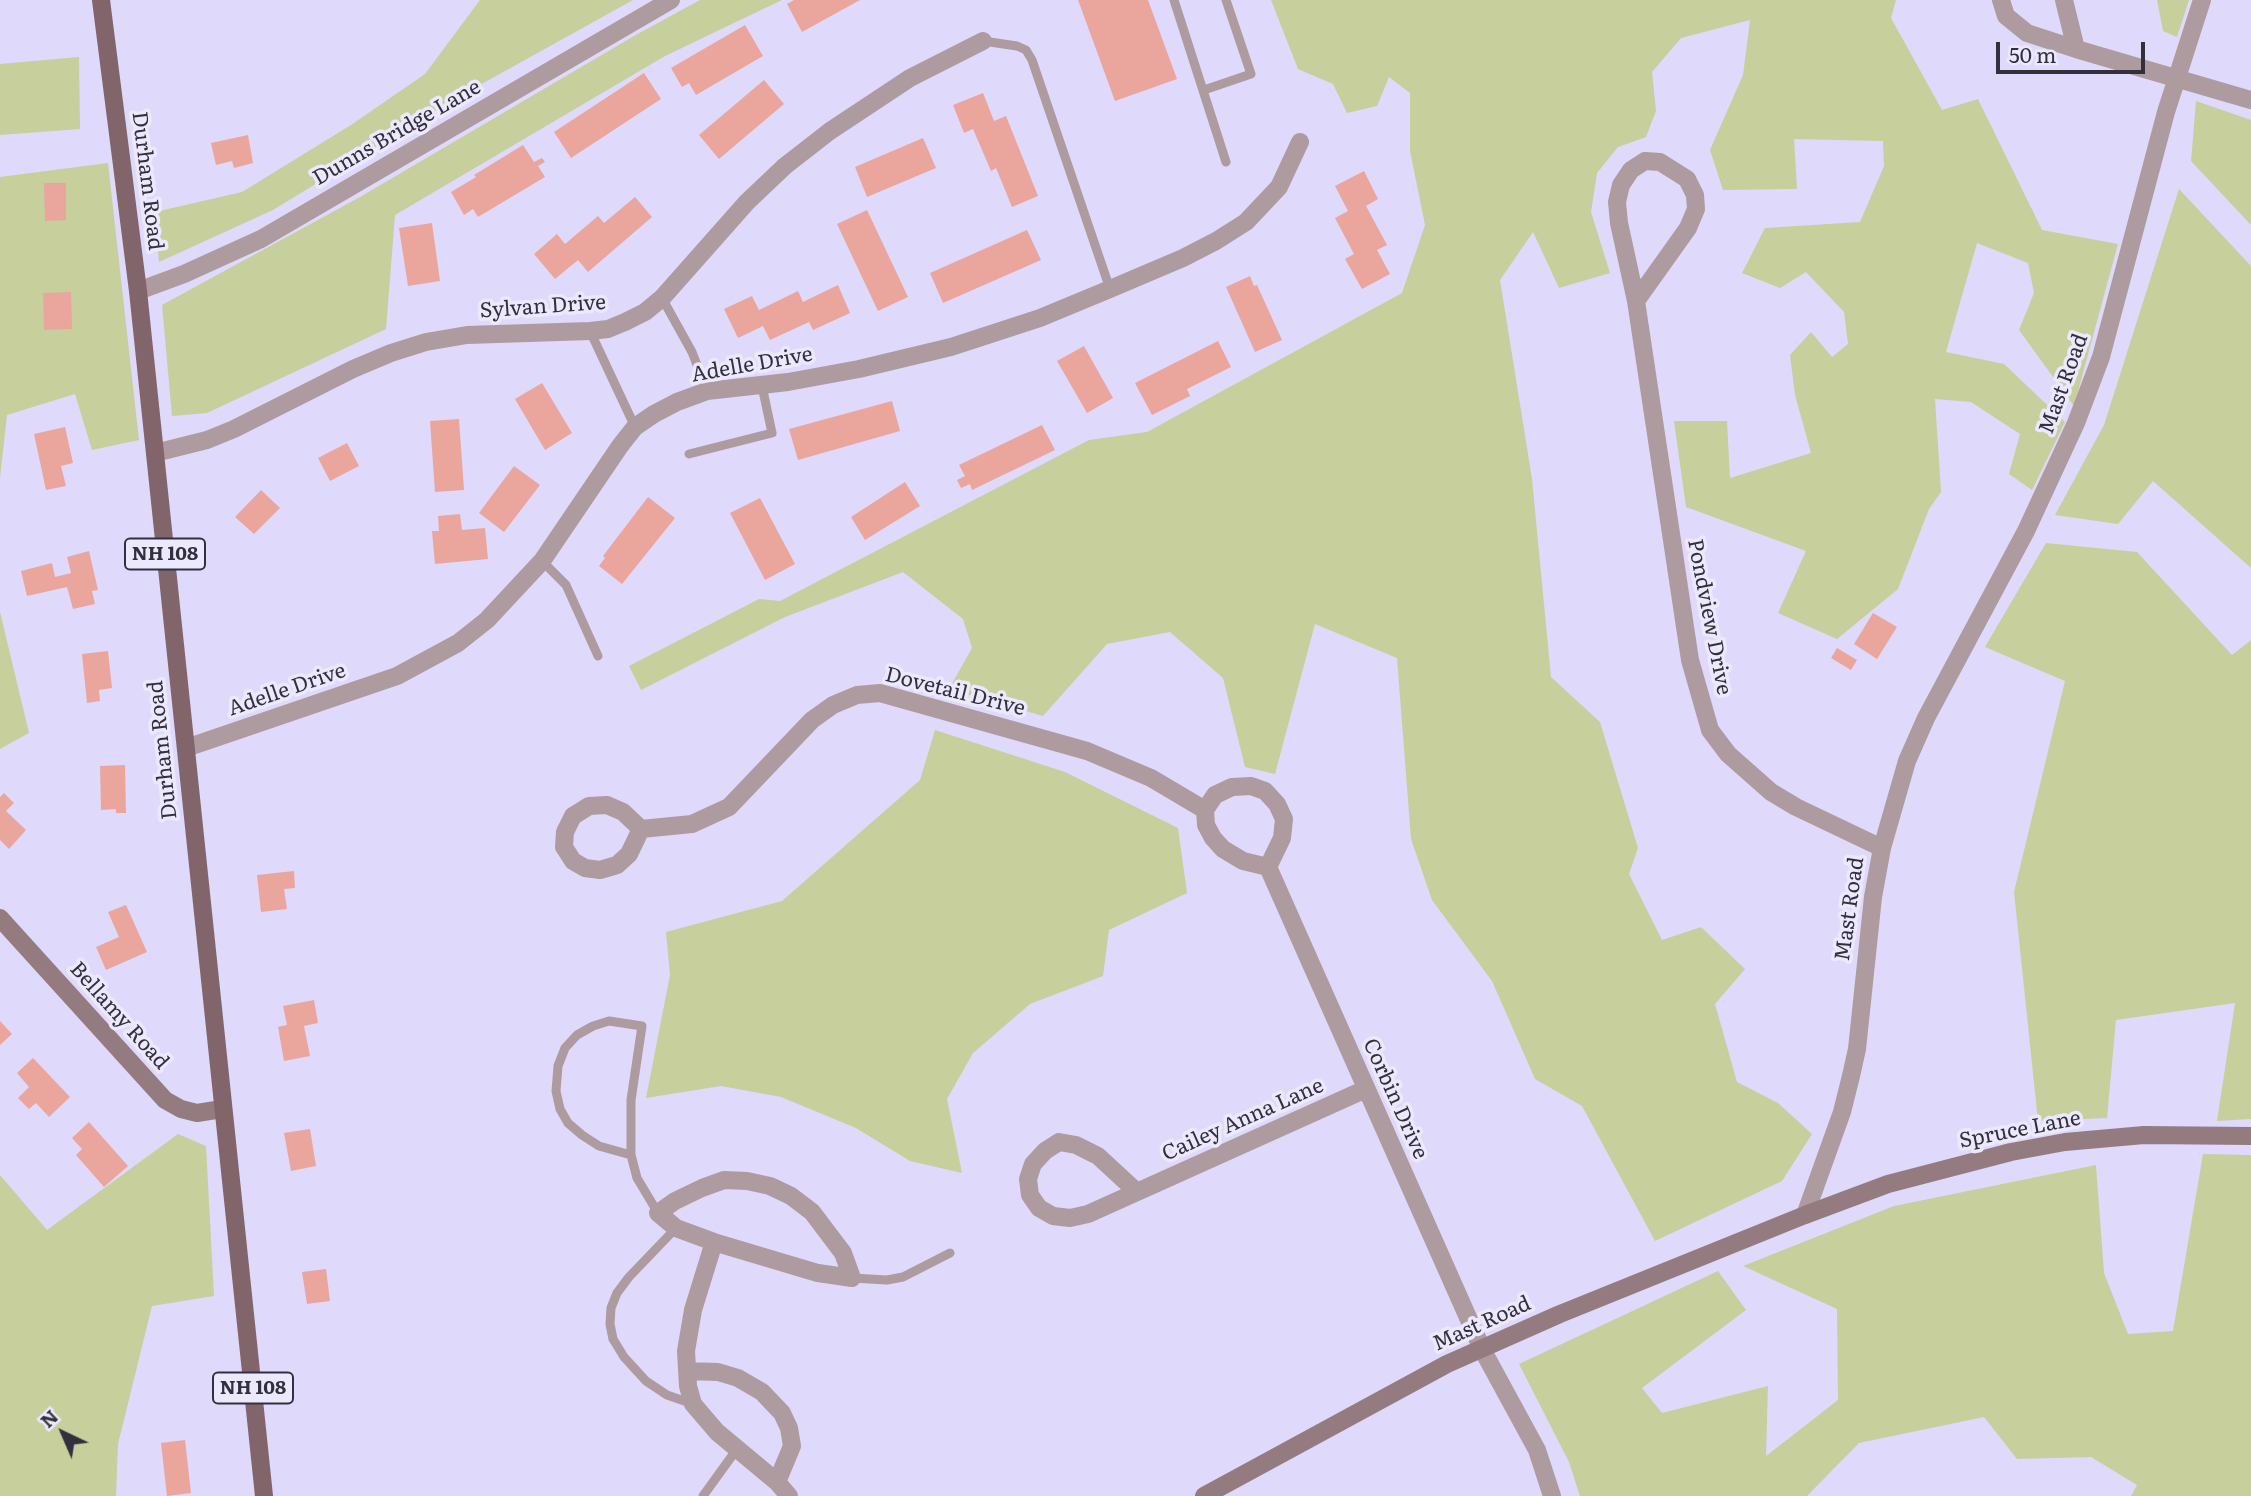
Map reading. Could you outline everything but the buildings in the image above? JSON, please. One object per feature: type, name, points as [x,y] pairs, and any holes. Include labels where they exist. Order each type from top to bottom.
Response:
[{"type":"main road","name":"Durham Road","points":[[102,0],[138,290],[264,1496]]},
{"type":"street","name":"Dunns Bridge Lane","points":[[138,290],[184,274],[261,239],[671,0]]},
{"type":"street","points":[[2001,0],[2006,16],[2027,33],[2176,80],[2251,100]]},
{"type":"street","points":[[2064,0],[2076,49]]},
{"type":"street","name":"Mast Road","points":[[1204,1496],[1435,1370],[1560,1314],[1805,1215],[1839,1122],[1852,1076],[1873,897],[1882,848],[1907,761],[1926,718],[2026,531],[2076,423],[2101,357],[2176,80],[2202,0]]},
{"type":"street","name":"Sylvan Drive","points":[[155,453],[207,440],[234,429],[353,369],[426,342],[467,335],[590,331],[625,322],[645,312],[662,298],[747,202],[845,119],[910,78],[983,41]]},
{"type":"street","name":"Adelle Drive","points":[[186,748],[361,689],[427,662],[458,643],[487,620],[542,561],[635,428],[677,402],[707,391],[762,386],[859,369],[951,347],[1040,318],[1110,289],[1183,258],[1246,222],[1279,187],[1300,142]]},
{"type":"street","name":"Pondview Drive","points":[[1636,301],[1688,228],[1696,209],[1695,195],[1686,179],[1660,162],[1645,161],[1631,170],[1621,185],[1617,202],[1636,301],[1690,660],[1710,730],[1728,754],[1771,792],[1796,807],[1882,848]]},
{"type":"street","name":"Dovetail Drive","points":[[641,829],[692,824],[729,807],[812,720],[833,705],[857,695],[880,693],[1087,751],[1150,778],[1205,810]]},
{"type":"street","points":[[1251,786],[1265,791],[1278,804],[1284,819],[1282,838],[1268,867],[1243,861],[1223,849],[1213,838],[1206,825],[1205,810],[1215,795],[1232,787],[1251,786]]},
{"type":"street","name":"Corbin Drive","points":[[1268,867],[1482,1349],[1537,1450],[1552,1496]]},
{"type":"street","name":"Bellamy Road","points":[[0,918],[165,1100],[181,1109],[197,1113],[222,1109]]},
{"type":"street","name":"Cailey Anna Lane","points":[[1137,1192],[1098,1157],[1076,1145],[1059,1142],[1045,1151],[1033,1164],[1028,1179],[1030,1195],[1040,1208],[1053,1216],[1070,1218],[1088,1214],[1137,1192],[1366,1089]]},
{"type":"street","name":"Spruce Lane","points":[[1805,1215],[1926,1173],[2065,1142],[2144,1135],[2251,1136]]},
{"type":"street","points":[[724,1180],[770,1186],[791,1196],[812,1212],[843,1253],[852,1278],[818,1273],[714,1242],[676,1228],[658,1213],[675,1201],[724,1180]]},
{"type":"street","points":[[687,1371],[718,1372],[738,1378],[762,1392],[782,1413],[789,1428],[792,1446],[783,1489],[710,1425],[693,1404],[687,1371],[686,1350],[714,1242]]},
{"type":"lane","points":[[1174,0],[1226,162]]},
{"type":"lane","points":[[1203,90],[1251,74],[1226,0]]},
{"type":"lane","points":[[983,41],[1027,50],[1110,289]]},
{"type":"lane","points":[[662,298],[692,352],[707,391]]},
{"type":"lane","points":[[590,331],[635,428]]},
{"type":"lane","points":[[689,454],[772,433],[762,386]]},
{"type":"lane","points":[[542,561],[566,585],[598,656]]},
{"type":"lane","points":[[631,1155],[599,1146],[582,1135],[568,1123],[560,1109],[556,1091],[558,1066],[565,1048],[577,1035],[610,1021],[642,1026],[631,1100],[631,1155],[637,1178],[658,1213]]},
{"type":"lane","points":[[676,1228],[617,1293],[611,1308],[610,1324],[613,1339],[624,1357],[646,1381],[667,1395],[693,1404]]},
{"type":"lane","points":[[852,1278],[887,1280],[903,1277],[950,1253]]},
{"type":"lane","points":[[703,1496],[737,1449]]},
{"type":"green space","points":[[480,0],[633,0],[460,96],[273,210],[159,262],[155,212],[242,192],[351,125],[425,74]]},
{"type":"green space","points":[[700,0],[782,0],[665,56],[395,215],[386,329],[207,413],[172,416],[162,305],[360,197]]},
{"type":"green space","points":[[1271,0],[1896,0],[1891,18],[1942,110],[1978,99],[2042,230],[2118,244],[2074,406],[2019,330],[2034,293],[2028,263],[1977,243],[1946,352],[2004,364],[2065,422],[2032,490],[2009,474],[2020,434],[1971,402],[1935,399],[1941,492],[1929,509],[1898,589],[1837,639],[1778,613],[1806,551],[1686,507],[1674,421],[1727,421],[1730,478],[1811,453],[1795,395],[1790,355],[1811,332],[1832,357],[1848,344],[1844,312],[1806,272],[1780,288],[1742,273],[1765,228],[1860,222],[1884,166],[1883,141],[1794,139],[1797,189],[1723,190],[1710,150],[1743,75],[1750,20],[1681,38],[1652,72],[1656,111],[1646,137],[1618,147],[1597,173],[1591,212],[1610,273],[1559,288],[1533,232],[1500,280],[1532,479],[1551,677],[1600,722],[1638,848],[1629,874],[1662,940],[1701,927],[1745,969],[1715,1004],[1737,1082],[1778,1103],[1812,1134],[1782,1181],[1655,1241],[1582,1106],[1535,1079],[1492,981],[1432,900],[1411,839],[1397,658],[1315,624],[1275,774],[1245,767],[1223,678],[1170,632],[1107,644],[1043,716],[949,689],[972,648],[963,619],[903,572],[785,617],[641,690],[629,666],[759,599],[780,601],[1089,440],[1147,432],[1402,293],[1425,225],[1410,151],[1410,93],[1389,77],[1377,106],[1347,113],[1333,84],[1298,69]]},
{"type":"green space","points":[[2157,0],[2189,0],[2177,37],[2163,31]]},
{"type":"green space","points":[[79,57],[80,129],[0,135],[0,64]]},
{"type":"green space","points":[[2196,101],[2251,120],[2251,225],[2191,161]]},
{"type":"green space","points":[[108,163],[139,440],[92,450],[75,394],[7,415],[0,478],[0,177]]},
{"type":"green space","points":[[2179,189],[2251,266],[2251,568],[2153,481],[2118,524],[2055,515],[2104,425]]},
{"type":"green space","points":[[2046,543],[2137,552],[2232,655],[2251,640],[2251,1119],[2217,1121],[2235,1003],[2116,1020],[2107,1118],[2038,1121],[2014,892],[2065,681],[1985,647]]},
{"type":"green space","points":[[0,612],[29,733],[0,749]]},
{"type":"green space","points":[[935,730],[1065,772],[1178,828],[1187,893],[1109,930],[1103,976],[1030,1004],[973,1053],[947,1099],[962,1173],[910,1161],[856,1128],[781,1097],[721,1086],[646,1098],[670,975],[666,932],[782,901],[920,780]]},
{"type":"green space","points":[[178,1134],[206,1146],[214,1296],[152,1306],[118,1444],[116,1496],[0,1496],[0,1175],[47,1230]]},
{"type":"green space","points":[[2203,1154],[2251,1155],[2251,1496],[2131,1496],[2137,1485],[2091,1457],[2017,1459],[1984,1417],[1859,1443],[1807,1496],[1580,1496],[1569,1462],[1519,1364],[1718,1271],[1746,1310],[1642,1388],[1662,1413],[1768,1386],[1766,1456],[1838,1400],[1837,1309],[1743,1266],[1894,1206],[2096,1165],[2104,1273],[2128,1334],[2173,1331]]}]
